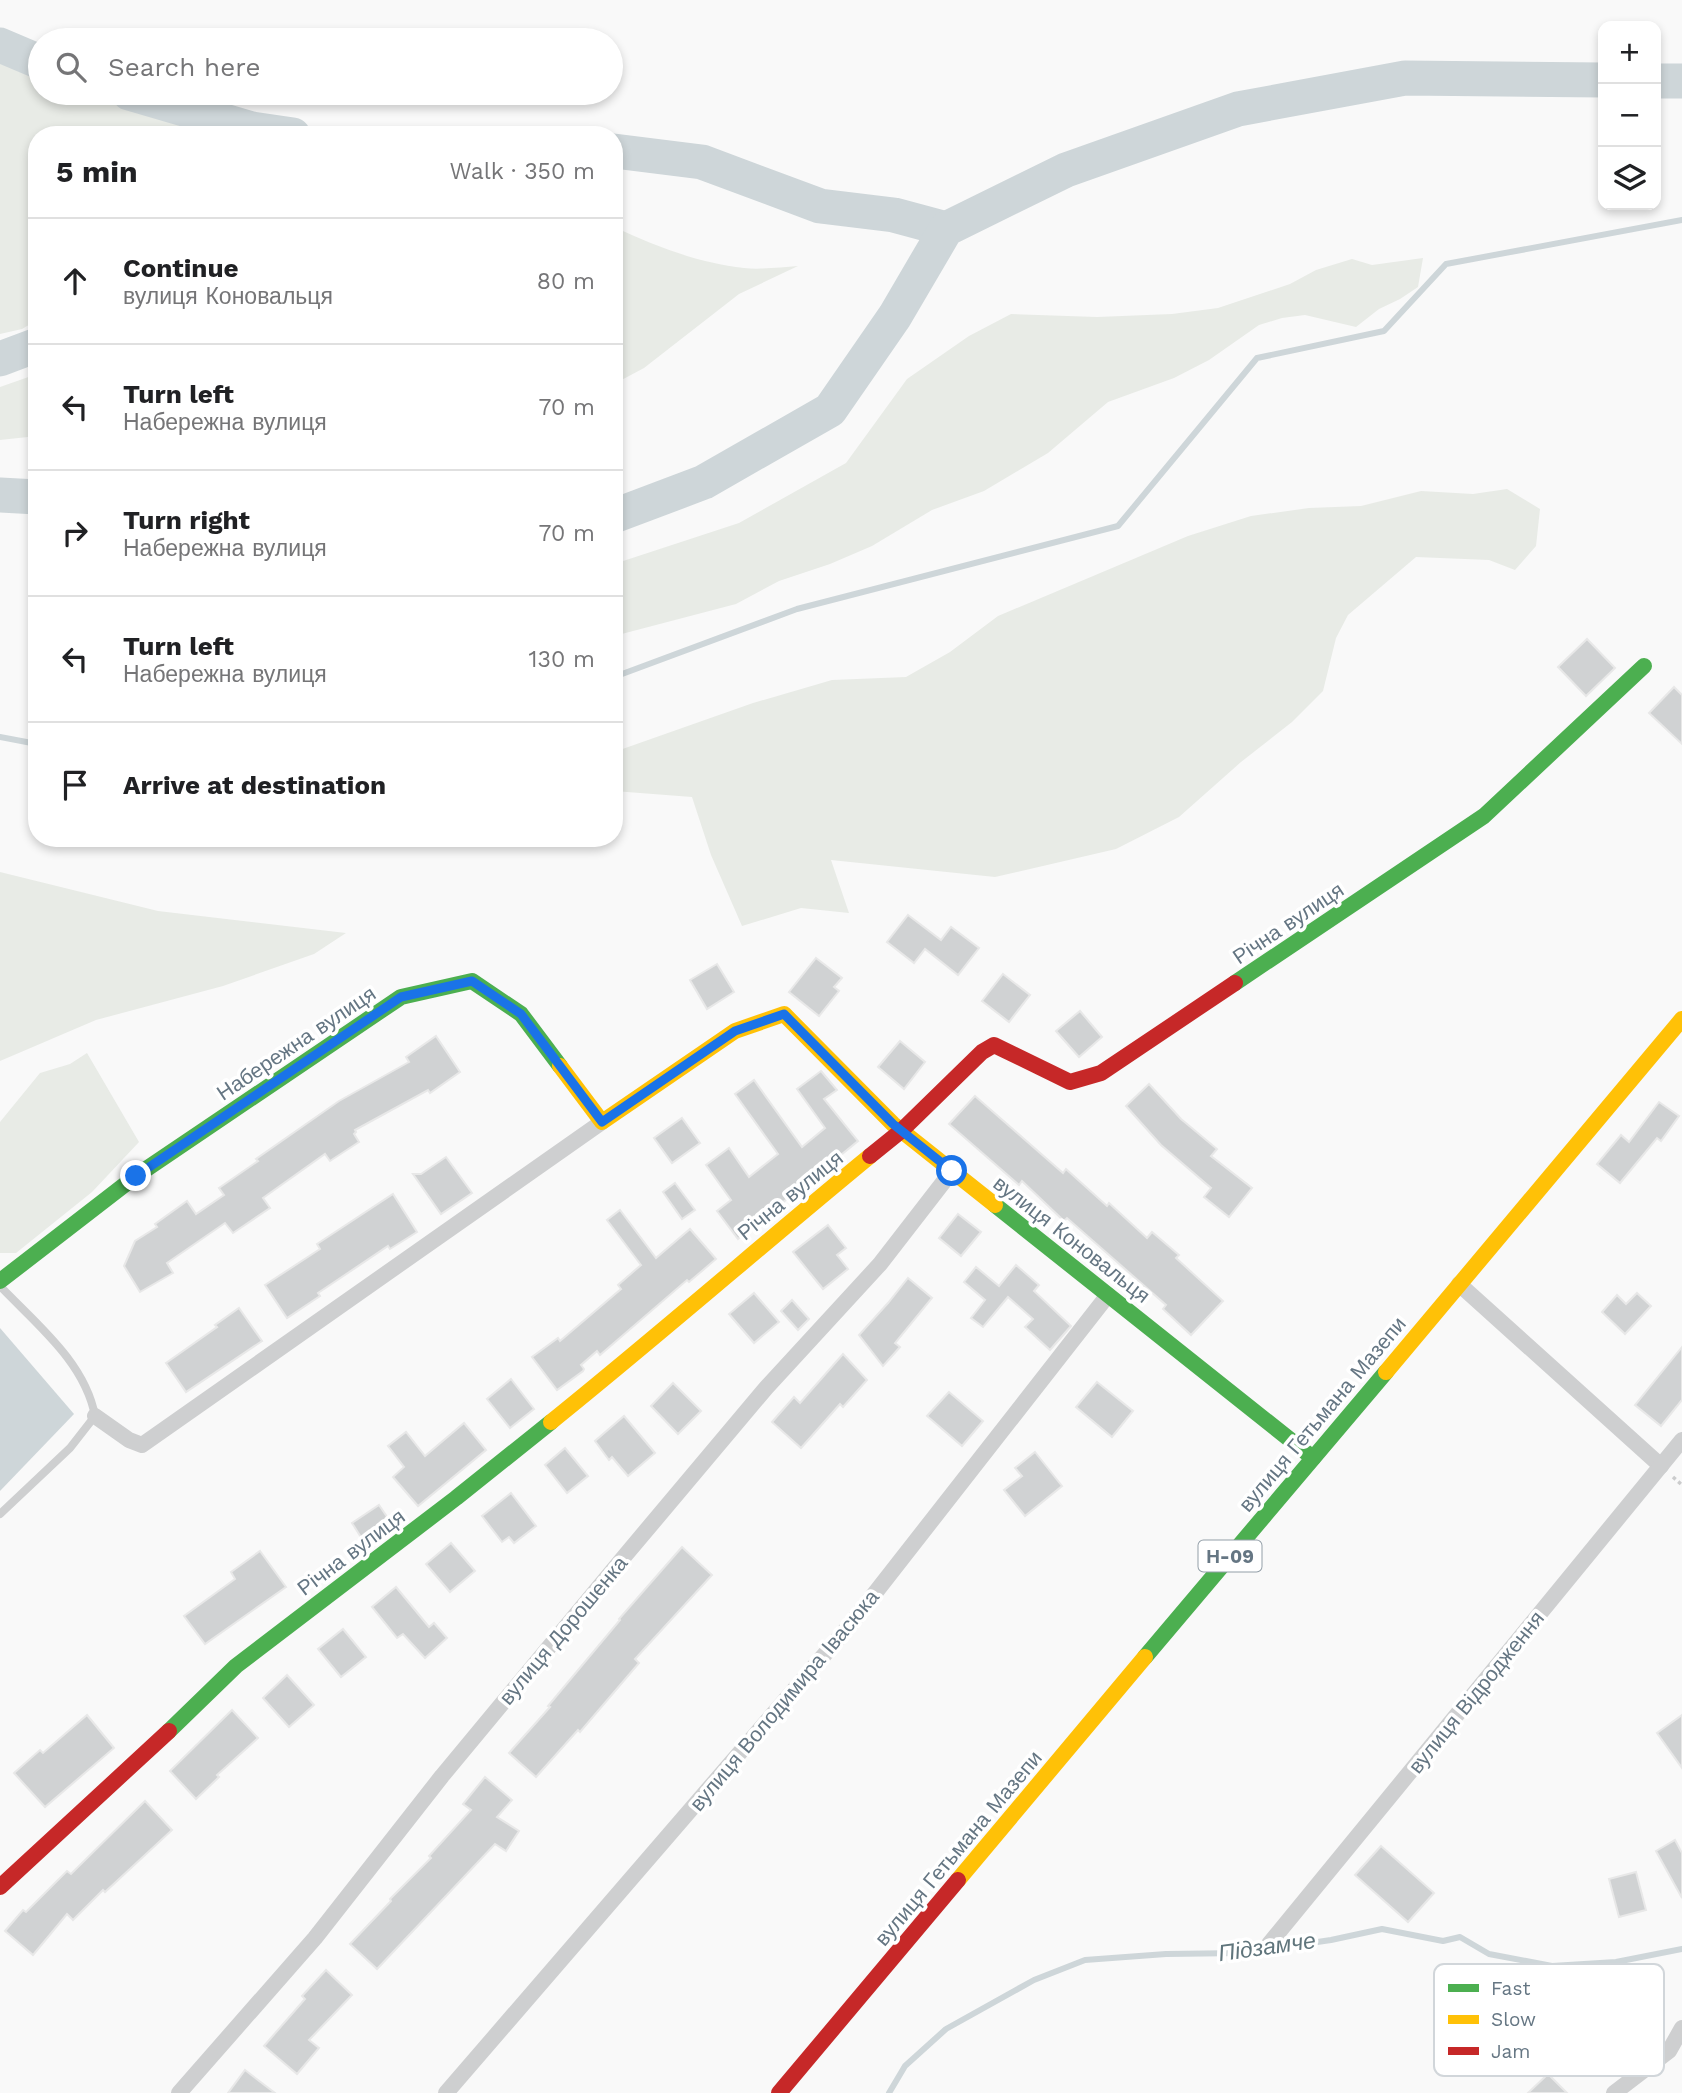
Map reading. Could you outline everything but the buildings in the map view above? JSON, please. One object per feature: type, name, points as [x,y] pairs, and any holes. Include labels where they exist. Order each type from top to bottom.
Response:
[{"type":"street","name":"Річна вулиця","points":[[0,1887],[113,1785],[236,1666],[456,1498],[633,1356],[901,1131],[982,1052],[995,1045],[1070,1082],[1101,1073],[1484,816],[1644,666]]},
{"type":"street","name":"Набережна вулиця","points":[[0,1284],[136,1176],[401,997],[472,981],[521,1014],[602,1122]]},
{"type":"street","name":"вулиця Коновальця","points":[[602,1122],[735,1031],[784,1014],[901,1131],[1313,1458]]},
{"type":"street","name":"вулиця Гетьмана Мазепи","points":[[779,2093],[1682,1019]]},
{"type":"street","points":[[95,1416],[142,1445],[602,1122]]},
{"type":"street","name":"вулиця Дорошенка","points":[[179,2093],[315,1938],[442,1776],[528,1672],[766,1388],[880,1264],[952,1171]]},
{"type":"street","points":[[1459,1284],[1661,1466]]},
{"type":"street","name":"вулиця Володимира Івасюка","points":[[446,2093],[850,1625],[1108,1295]]},
{"type":"street","name":"вулиця Відродження","points":[[1269,1944],[1682,1440]]},
{"type":"street","points":[[1675,2054],[1682,2028]]},
{"type":"street","points":[[1614,2093],[1641,2076]]},
{"type":"lane","points":[[0,1284],[68,1357],[92,1401],[95,1416],[70,1448],[0,1514]]},
{"type":"shaded area","points":[[0,58],[28,66],[28,105],[128,105],[191,126],[28,126],[28,325],[0,334]]},
{"type":"shaded area","points":[[623,231],[693,258],[727,266],[764,269],[798,266],[739,294],[644,368],[623,379]]},
{"type":"shaded area","points":[[1423,258],[1418,287],[1379,309],[1356,327],[1305,315],[1259,325],[1209,360],[1174,378],[1108,402],[1048,453],[984,491],[932,510],[872,546],[779,581],[736,604],[623,634],[623,561],[739,523],[846,463],[907,379],[969,336],[1011,314],[1097,317],[1172,314],[1218,308],[1290,284],[1316,270],[1352,259],[1372,265]]},
{"type":"shaded area","points":[[28,377],[28,437],[0,440],[0,387]]},
{"type":"shaded area","points":[[1507,489],[1540,509],[1536,546],[1515,570],[1489,560],[1416,557],[1348,615],[1336,638],[1323,691],[1292,722],[1241,762],[1179,817],[1116,849],[995,877],[831,860],[849,913],[801,908],[742,926],[711,855],[692,797],[623,792],[623,749],[753,703],[832,680],[906,677],[950,652],[998,616],[1188,536],[1251,516],[1309,508],[1361,506],[1421,491],[1473,494]]},
{"type":"shaded area","points":[[0,872],[158,911],[346,933],[314,954],[223,986],[96,1020],[0,1061]]},
{"type":"shaded area","points":[[87,1053],[139,1142],[92,1192],[16,1253],[0,1253],[0,1122],[40,1073],[70,1064]]},
{"type":"shaded area","points":[[0,1328],[74,1414],[0,1491]]},
{"type":"waterway","points":[[0,45],[28,57]]},
{"type":"waterway","points":[[623,513],[704,482],[830,410],[895,316],[946,229],[1066,170],[1238,109],[1405,78],[1598,80]]},
{"type":"waterway","points":[[1661,81],[1682,81]]},
{"type":"waterway","points":[[170,105],[242,126]]},
{"type":"waterway","points":[[623,152],[702,162],[820,206],[894,215],[946,229]]},
{"type":"waterway","points":[[623,674],[797,609],[1118,526],[1257,358],[1384,331],[1446,264],[1682,220]]},
{"type":"waterway","points":[[0,359],[28,348]]},
{"type":"waterway","points":[[0,495],[28,497]]},
{"type":"waterway","points":[[0,737],[28,742]]},
{"type":"waterway","name":"Підзамче","points":[[889,2093],[905,2066],[946,2029],[1034,1980],[1085,1960],[1166,1954],[1242,1953],[1331,1940],[1382,1929],[1443,1941],[1460,1937],[1489,1954],[1542,1964]]},
{"type":"waterway","name":"Підзамче","points":[[1584,1964],[1616,1962],[1682,1949]]},
{"type":"traffic: fast","points":[[1235,983],[1484,816],[1644,666]]},
{"type":"traffic: fast","points":[[0,1281],[136,1176],[401,997],[472,981],[521,1014],[560,1066]]},
{"type":"traffic: fast","points":[[995,1205],[1313,1458]]},
{"type":"traffic: fast","points":[[1145,1657],[1386,1372]]},
{"type":"traffic: fast","points":[[169,1731],[236,1666],[551,1422]]},
{"type":"traffic: slow","points":[[560,1066],[602,1122],[735,1031],[784,1014],[893,1124],[995,1205]]},
{"type":"traffic: slow","points":[[1386,1372],[1682,1019]]},
{"type":"traffic: slow","points":[[551,1422],[870,1156]]},
{"type":"traffic: slow","points":[[958,1880],[1145,1657]]},
{"type":"traffic: jam","points":[[870,1156],[901,1131],[982,1052],[994,1045],[1070,1082],[1101,1073],[1235,983]]},
{"type":"traffic: jam","points":[[0,1887],[169,1731]]},
{"type":"traffic: jam","points":[[779,2093],[958,1880]]},
{"type":"route","points":[[136,1176],[401,997],[472,981],[521,1014],[602,1122],[735,1031],[784,1014],[893,1124],[952,1171]]}]
